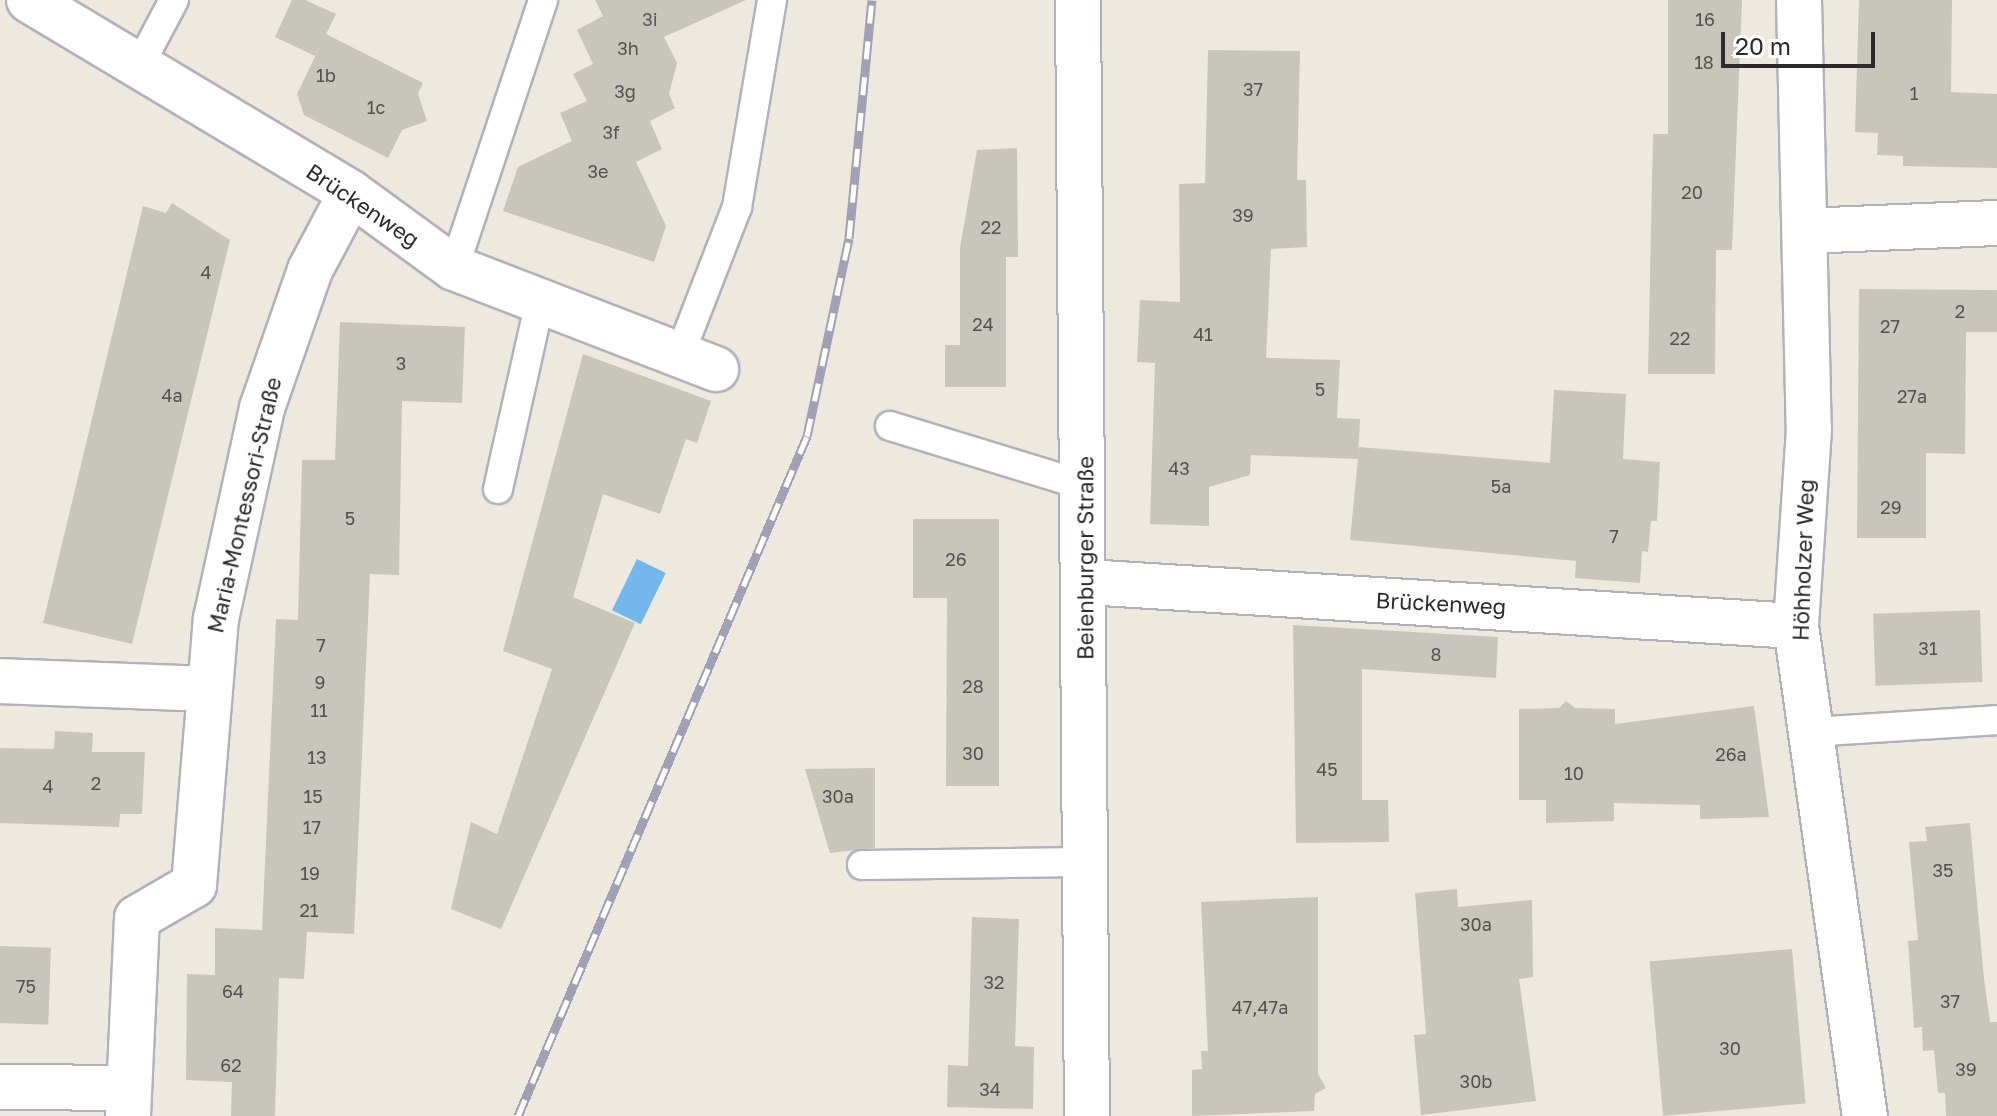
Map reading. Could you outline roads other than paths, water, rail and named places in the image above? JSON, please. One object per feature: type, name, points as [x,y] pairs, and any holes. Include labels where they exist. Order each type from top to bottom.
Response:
[{"type":"street","name":"Brückenweg","points":[[29,0],[351,193],[454,268],[698,362]]},
{"type":"street","name":"Beienburger Straße","points":[[1078,0],[1086,486],[1087,1116]]},
{"type":"street","name":"Höhholzer Weg","points":[[1799,0],[1809,429],[1796,626],[1865,1116]]},
{"type":"street","name":"Maria-Montessori-Straße","points":[[129,1102],[137,918],[194,885],[207,689],[216,619],[262,408],[310,270],[351,193]]},
{"type":"street","points":[[1805,231],[1997,223]]},
{"type":"street","name":"Brückenweg","points":[[1086,582],[1796,626]]},
{"type":"street","points":[[0,681],[207,689]]},
{"type":"street","points":[[0,1087],[129,1102]]},
{"type":"lane","points":[[139,66],[174,0]]},
{"type":"lane","points":[[454,268],[543,0]]},
{"type":"lane","points":[[698,362],[737,207],[772,0]]},
{"type":"lane","points":[[498,489],[540,301]]},
{"type":"lane","points":[[890,426],[1086,486]]},
{"type":"lane","points":[[1812,732],[1997,720]]},
{"type":"lane","points":[[862,865],[1085,862]]},
{"type":"water","points":[[637,559],[666,573],[641,624],[612,610]]},
{"type":"railway","points":[[518,1116],[807,436],[849,238],[872,0]]}]
